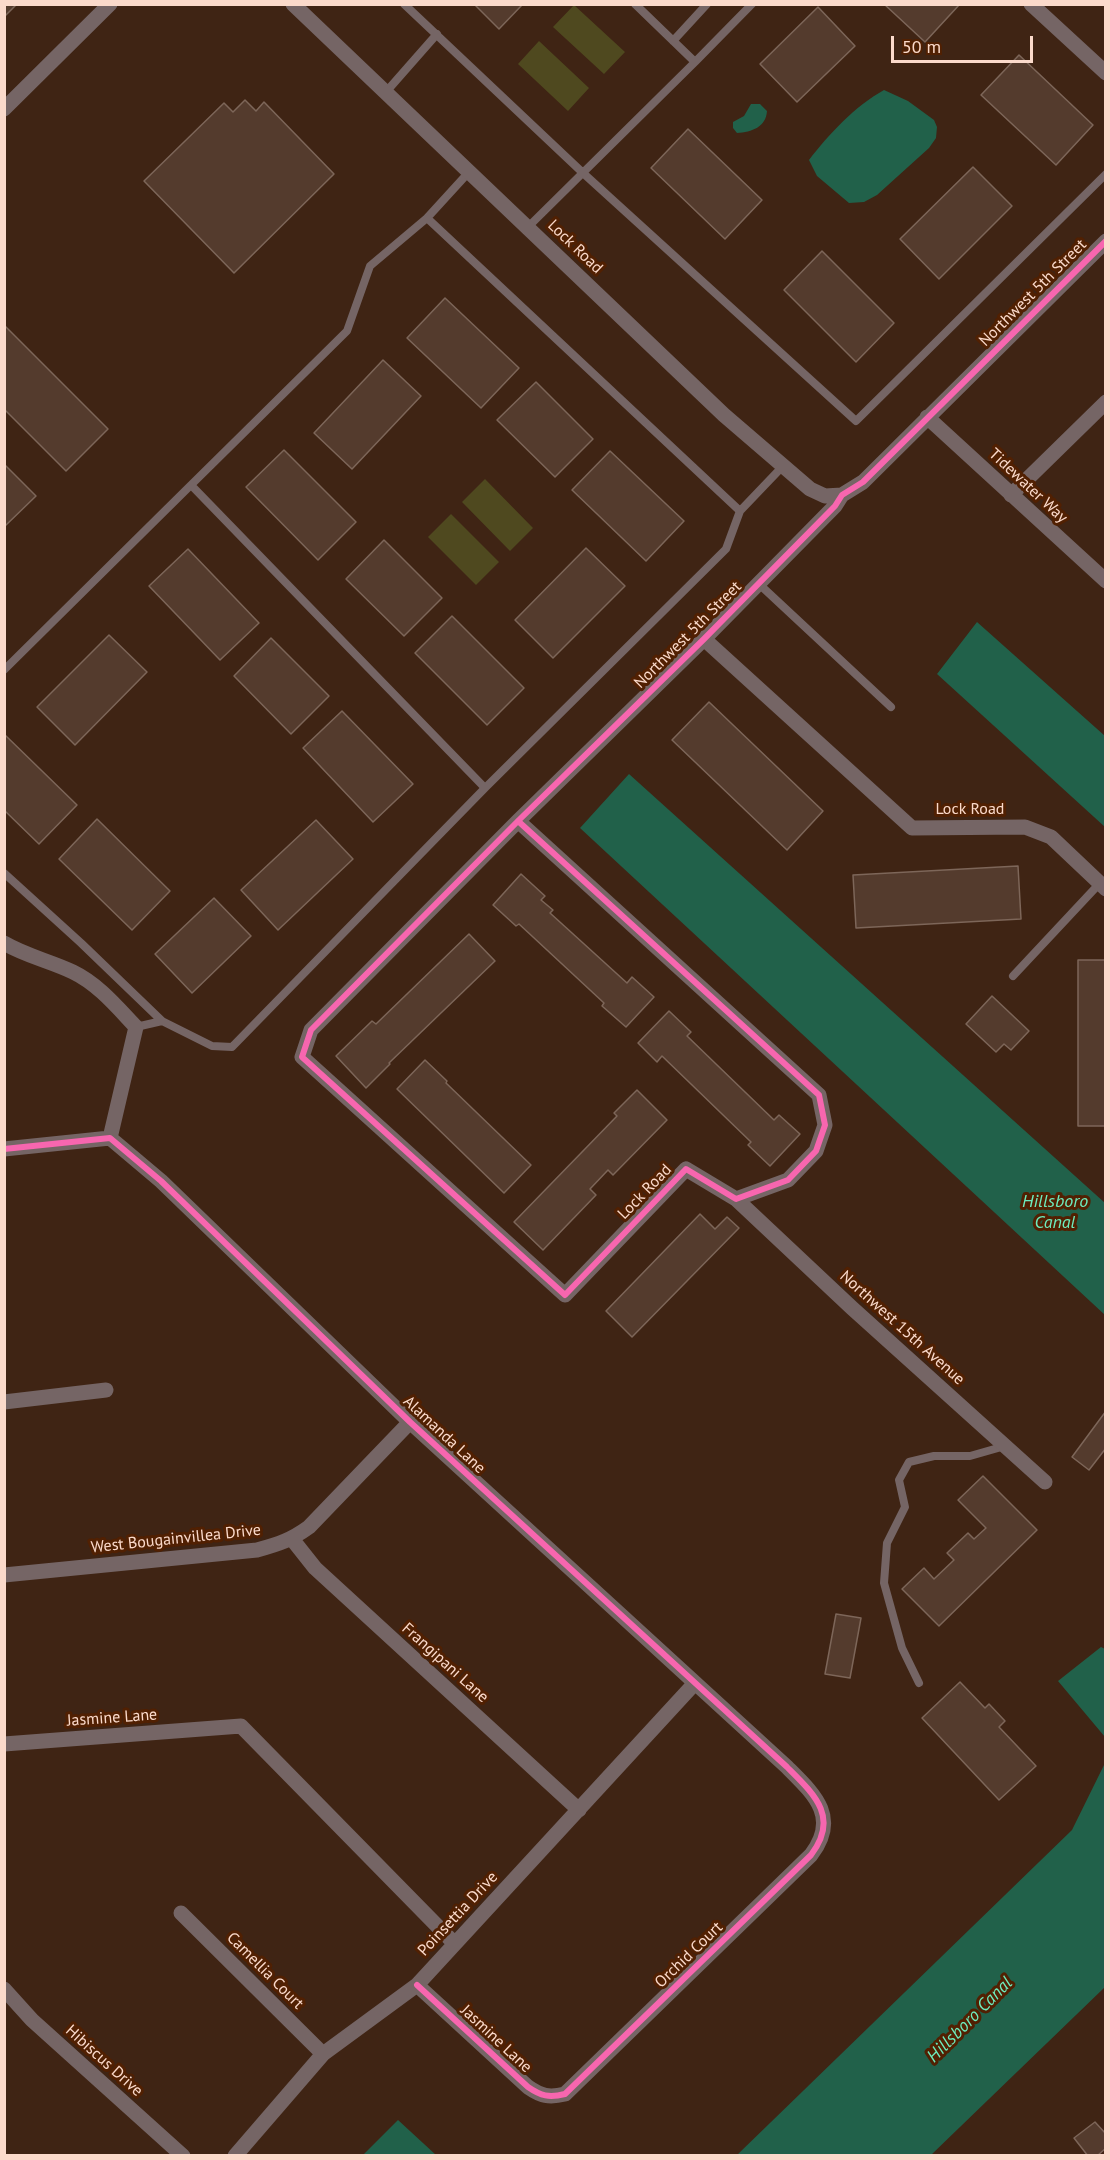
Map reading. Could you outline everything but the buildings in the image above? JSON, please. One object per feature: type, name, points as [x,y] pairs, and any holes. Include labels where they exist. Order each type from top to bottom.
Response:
[{"type":"street","points":[[4,109],[110,4]]},
{"type":"street","name":"Lock Road","points":[[293,4],[724,415],[810,489],[819,494],[842,495]]},
{"type":"street","points":[[1031,4],[1106,74]]},
{"type":"street","name":"Northwest 5th Street","points":[[302,1057],[311,1030],[518,820],[759,584],[835,506],[842,495],[863,482],[1106,241]]},
{"type":"street","points":[[1011,495],[1106,402]]},
{"type":"street","name":"Tidewater Way","points":[[927,417],[1106,581]]},
{"type":"street","name":"Lock Road","points":[[704,639],[912,828],[1025,827],[1051,837],[1103,886]]},
{"type":"street","points":[[518,820],[819,1095],[825,1125],[816,1151],[788,1180],[736,1199]]},
{"type":"street","points":[[4,943],[23,954],[74,973],[105,995],[136,1027],[110,1138],[4,1149]]},
{"type":"street","name":"Lock Road","points":[[302,1057],[565,1294],[686,1169],[736,1199]]},
{"type":"street","name":"Alamanda Lane","points":[[110,1138],[161,1181],[410,1422],[812,1792],[820,1805],[824,1818],[823,1829]]},
{"type":"street","name":"Northwest 15th Avenue","points":[[736,1199],[852,1308],[1045,1482]]},
{"type":"street","points":[[4,1402],[106,1390]]},
{"type":"street","name":"West Bougainvillea Drive","points":[[4,1575],[256,1550],[292,1539],[309,1527],[410,1422]]},
{"type":"street","name":"Frangipani Lane","points":[[292,1539],[315,1568],[579,1810]]},
{"type":"street","name":"Poinsettia Drive","points":[[235,2156],[323,2055],[417,1985],[695,1683]]},
{"type":"street","name":"Jasmine Lane","points":[[4,1744],[241,1726],[454,1943]]},
{"type":"street","name":"Orchid Court","points":[[565,2094],[811,1855],[818,1846],[823,1829]]},
{"type":"street","name":"Camellia Court","points":[[181,1913],[323,2055]]},
{"type":"street","name":"Jasmine Lane","points":[[417,1985],[539,2095],[553,2097],[565,2094]]},
{"type":"street","name":"Hibiscus Drive","points":[[4,1989],[32,2020],[183,2156]]},
{"type":"lane","points":[[404,4],[583,173],[856,421],[1106,174]]},
{"type":"lane","points":[[635,4],[695,62]]},
{"type":"lane","points":[[673,40],[707,4]]},
{"type":"lane","points":[[528,227],[752,4]]},
{"type":"lane","points":[[386,92],[437,34]]},
{"type":"lane","points":[[4,670],[347,331],[370,266],[427,218],[469,172]]},
{"type":"lane","points":[[427,218],[740,511]]},
{"type":"lane","points":[[4,873],[162,1021],[212,1046],[232,1047],[484,788],[726,549],[740,511],[783,466]]},
{"type":"lane","points":[[191,485],[484,788]]},
{"type":"lane","points":[[759,584],[891,707]]},
{"type":"lane","points":[[1013,976],[1103,886]]},
{"type":"lane","points":[[136,1027],[162,1021]]},
{"type":"lane","points":[[919,1683],[902,1648],[884,1583],[886,1543],[905,1507],[899,1480],[909,1462],[934,1456],[970,1456],[1005,1446]]},
{"type":"shaded area","points":[[574,5],[625,52],[604,74],[553,27]]},
{"type":"shaded area","points":[[539,41],[589,88],[568,111],[518,64]]},
{"type":"shaded area","points":[[485,479],[533,528],[510,551],[462,502]]},
{"type":"shaded area","points":[[451,514],[499,562],[476,585],[428,537]]},
{"type":"water","points":[[884,90],[908,101],[934,120],[937,127],[936,138],[929,148],[877,195],[864,202],[849,203],[817,176],[809,160],[843,121]]},
{"type":"water","points":[[751,104],[760,104],[767,111],[764,121],[753,130],[737,133],[733,128],[733,122],[744,116]]},
{"type":"water","points":[[977,622],[1105,736],[1105,827],[937,674]]},
{"type":"water","name":"Hillsboro Canal","points":[[629,774],[1105,1203],[1105,1315],[580,828]]},
{"type":"water","points":[[1101,1647],[1105,1649],[1105,1737],[1058,1681]]},
{"type":"water","name":"Hillsboro Canal","points":[[1105,1763],[1105,1987],[931,2155],[737,2155],[1072,1830]]},
{"type":"water","points":[[398,2120],[436,2155],[363,2155]]},
{"type":"cycle path","points":[[518,821],[819,1095],[825,1125],[816,1151],[788,1180],[736,1199],[686,1169],[565,1295],[302,1057],[311,1030],[518,821],[704,639],[835,506],[842,495],[863,482],[1106,241]]},
{"type":"cycle path","points":[[4,1149],[110,1138],[161,1181],[410,1422],[787,1767],[806,1787],[820,1807],[823,1829],[811,1855],[565,2094],[545,2095],[528,2087],[417,1985]]}]
